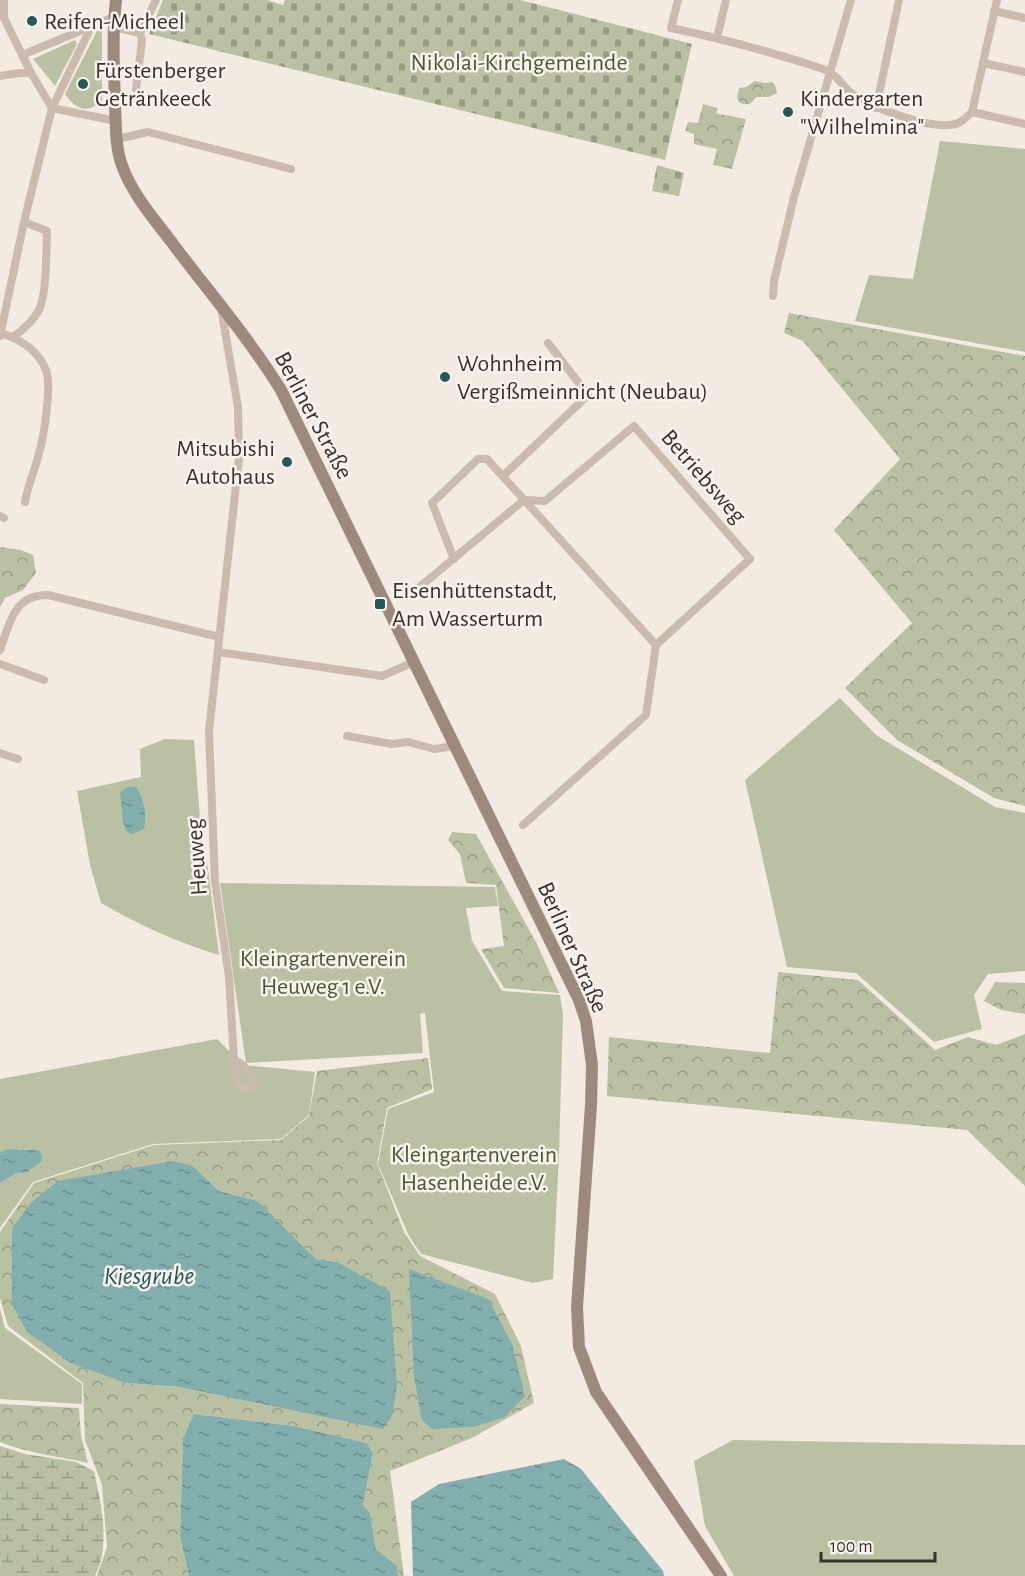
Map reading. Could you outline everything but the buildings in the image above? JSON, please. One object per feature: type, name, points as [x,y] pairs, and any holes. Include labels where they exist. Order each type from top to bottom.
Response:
[{"type":"main road","name":"Berliner Straße","points":[[116,0],[114,22],[116,121],[122,167],[133,188],[221,308],[253,347],[281,390],[579,1000],[591,1048],[591,1106],[577,1307],[579,1347],[596,1392],[721,1576]]},
{"type":"street","points":[[4,0],[2,18],[52,108],[116,121]]},
{"type":"street","points":[[136,89],[142,40],[140,33],[156,0]]},
{"type":"street","points":[[678,0],[671,28],[717,38],[830,71],[850,92],[876,108],[918,120],[949,125],[962,122],[972,112],[997,0]]},
{"type":"street","points":[[717,38],[726,0]]},
{"type":"street","points":[[773,296],[774,281],[794,197],[851,0]]},
{"type":"street","points":[[876,108],[899,0]]},
{"type":"street","points":[[994,11],[1025,18]]},
{"type":"street","points":[[22,55],[91,27],[114,22],[140,33]]},
{"type":"street","points":[[25,502],[28,484],[40,453],[48,397],[46,371],[25,342],[0,334],[52,108],[91,27]]},
{"type":"street","points":[[983,63],[1025,72]]},
{"type":"street","points":[[0,76],[19,72],[31,73]]},
{"type":"street","points":[[972,112],[1025,124]]},
{"type":"street","points":[[117,139],[148,132],[291,169]]},
{"type":"street","points":[[14,337],[26,327],[39,309],[43,292],[47,231],[24,222]]},
{"type":"street","name":"Heuweg","points":[[221,308],[238,407],[239,458],[209,731],[215,882],[229,977],[234,1060]]},
{"type":"street","points":[[503,476],[588,395],[548,343]]},
{"type":"street","name":"Betriebsweg","points":[[524,500],[545,501],[634,426],[750,559],[656,645]]},
{"type":"street","points":[[454,559],[432,503],[478,459],[487,459],[656,645],[646,715],[523,825]]},
{"type":"street","points":[[410,595],[524,500]]},
{"type":"street","points":[[0,650],[16,608],[26,599],[48,594],[219,637]]},
{"type":"street","points":[[218,652],[382,676],[414,662]]},
{"type":"street","points":[[0,664],[44,680]]},
{"type":"street","points":[[347,736],[392,744],[408,742],[434,749],[455,746]]},
{"type":"street","points":[[0,753],[18,759]]},
{"type":"green space","name":"Nikolai-Kirchgemeinde","points":[[163,0],[267,0],[283,5],[285,0],[520,0],[692,44],[665,160],[149,34]]},
{"type":"green space","points":[[98,29],[102,30],[102,100],[87,109],[73,103],[65,94]]},
{"type":"green space","points":[[75,40],[77,44],[55,86],[33,59]]},
{"type":"green space","points":[[755,81],[772,82],[777,93],[769,97],[756,97],[748,104],[740,103],[737,98],[739,88],[746,87]]},
{"type":"green space","points":[[703,104],[718,108],[716,113],[746,119],[732,169],[713,165],[717,149],[694,144],[694,134],[685,131],[688,122],[698,123]]},
{"type":"green space","points":[[940,141],[1025,149],[1025,352],[855,321],[869,275],[913,279]]},
{"type":"green space","points":[[657,165],[684,173],[679,196],[652,191]]},
{"type":"green space","points":[[789,313],[1025,356],[1025,806],[994,798],[897,740],[845,688],[912,623],[834,530],[900,459],[803,341],[784,333]]},
{"type":"green space","points":[[0,547],[21,550],[33,555],[36,573],[23,590],[5,598],[0,607]]},
{"type":"green space","points":[[840,698],[876,735],[995,807],[1025,813],[1025,971],[988,974],[974,995],[982,1029],[934,1042],[856,973],[787,967],[745,780]]},
{"type":"green space","points":[[165,739],[194,740],[203,860],[207,862],[219,955],[158,932],[101,903],[90,865],[77,791],[141,777],[140,749]]},
{"type":"green space","points":[[452,832],[476,834],[537,944],[559,993],[504,988],[481,949],[504,946],[496,885],[466,883],[460,854],[448,840]]},
{"type":"green space","points":[[220,883],[495,887],[498,906],[466,908],[472,941],[502,991],[560,995],[563,1015],[553,1279],[533,1283],[421,1254],[409,1236],[378,1164],[388,1109],[434,1092],[425,1013],[420,1014],[423,1053],[246,1063]]},
{"type":"green space","points":[[778,972],[858,980],[935,1050],[968,1037],[996,1045],[1025,1034],[1025,1186],[967,1130],[607,1096],[609,1037],[770,1053]]},
{"type":"green space","points":[[995,982],[1025,983],[1025,1014],[1001,1010],[984,1001]]},
{"type":"green space","points":[[217,1039],[243,1065],[315,1072],[309,1115],[281,1139],[153,1144],[33,1182],[0,1228],[0,1183],[17,1173],[26,1173],[41,1162],[29,1149],[8,1149],[0,1152],[0,1079]]},
{"type":"green space","points":[[428,1058],[432,1089],[387,1108],[377,1163],[404,1232],[420,1256],[495,1294],[521,1346],[534,1403],[472,1438],[390,1471],[404,1576],[398,1576],[397,1566],[376,1549],[370,1513],[363,1505],[373,1453],[367,1443],[294,1426],[194,1414],[183,1438],[180,1537],[189,1576],[97,1576],[107,1547],[102,1485],[85,1440],[83,1383],[8,1326],[0,1298],[0,1232],[34,1183],[154,1145],[281,1140],[309,1116],[317,1071]],"holes":[[[193,1166],[219,1191],[258,1201],[316,1259],[337,1262],[180,1387],[126,1383]]]},
{"type":"green space","points":[[0,1309],[5,1328],[82,1384],[82,1404],[0,1399]]},
{"type":"green space","points":[[0,1404],[79,1408],[81,1435],[88,1463],[33,1452],[0,1442]]},
{"type":"green space","points":[[733,1440],[1025,1445],[1025,1576],[734,1576],[705,1526],[694,1461]]},
{"type":"green space","points":[[0,1446],[25,1454],[76,1462],[94,1471],[102,1511],[104,1538],[100,1564],[95,1576],[0,1576]]},
{"type":"water","points":[[128,787],[136,787],[145,812],[144,829],[132,834],[126,831],[123,822],[120,792]]},
{"type":"water","points":[[8,1149],[39,1150],[42,1156],[41,1162],[26,1173],[17,1173],[0,1183],[0,1152]]},
{"type":"water","name":"Kiesgrube","points":[[173,1161],[193,1166],[219,1191],[258,1201],[316,1259],[337,1262],[390,1291],[397,1387],[392,1416],[383,1429],[180,1387],[126,1383],[71,1363],[27,1332],[12,1304],[12,1228],[32,1202],[58,1181]]},
{"type":"water","points":[[409,1269],[488,1299],[512,1344],[525,1396],[505,1417],[473,1427],[432,1429],[422,1420],[414,1377]]},
{"type":"water","points":[[194,1414],[294,1426],[367,1443],[373,1453],[363,1505],[370,1513],[376,1549],[397,1566],[398,1576],[189,1576],[180,1537],[183,1438]]},
{"type":"water","points":[[564,1459],[581,1469],[663,1571],[664,1576],[413,1576],[411,1502],[439,1484]]},
{"type":"place","name":"Reifen-Micheel","points":[[32,21]]},
{"type":"place","name":"Fürstenberger Getränkeeck","points":[[83,84]]},
{"type":"place","name":"Kindergarten \"Wilhelmina\"","points":[[788,112]]},
{"type":"place","name":"Wohnheim Vergißmeinnicht (Neubau)","points":[[445,377]]},
{"type":"place","name":"Mitsubishi Autohaus","points":[[287,462]]},
{"type":"place","name":"Eisenhüttenstadt, Am Wasserturm","points":[[380,604]]},
{"type":"park label","name":"Kleingartenverein Heuweg 1 e.V.","points":[[323,972]]},
{"type":"park label","name":"Kleingartenverein Hasenheide e.V.","points":[[474,1168]]}]
